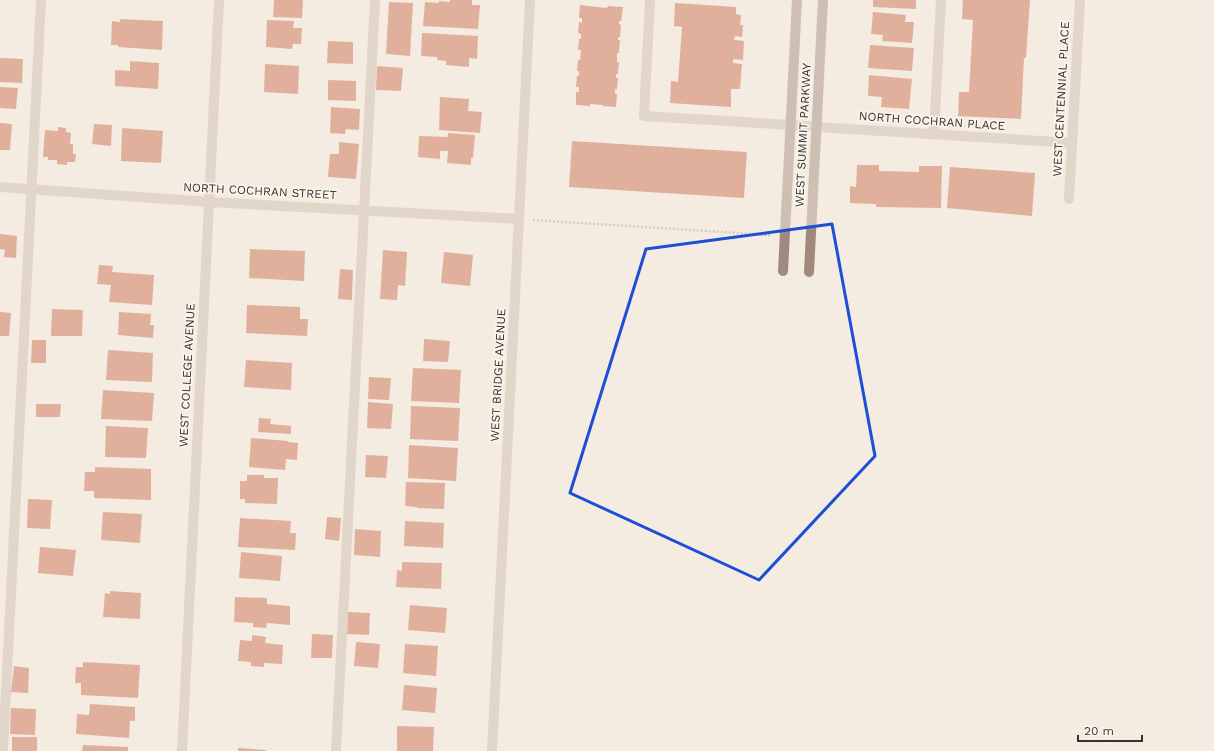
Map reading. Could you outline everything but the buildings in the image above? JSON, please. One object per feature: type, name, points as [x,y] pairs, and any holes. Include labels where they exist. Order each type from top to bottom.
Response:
[{"type":"street","points":[[3,751],[41,0]]},
{"type":"street","name":"WEST COLLEGE AVENUE","points":[[182,751],[219,0]]},
{"type":"street","points":[[336,751],[375,0]]},
{"type":"street","name":"WEST BRIDGE AVENUE","points":[[492,751],[530,0]]},
{"type":"street","name":"NORTH COCHRAN PLACE","points":[[650,0],[644,116],[1072,143]]},
{"type":"street","name":"WEST SUMMIT PARKWAY","points":[[783,271],[797,0]]},
{"type":"street","name":"WEST SUMMIT PARKWAY","points":[[809,272],[823,0]]},
{"type":"street","points":[[934,134],[941,0]]},
{"type":"street","name":"WEST CENTENNIAL PLACE","points":[[1069,199],[1080,0]]},
{"type":"street","name":"NORTH COCHRAN STREET","points":[[0,187],[209,202],[519,219]]},
{"type":"path","points":[[519,219],[785,236]]},
{"type":"highlighted area","points":[[832,224],[875,456],[759,580],[570,493],[646,249]]}]
